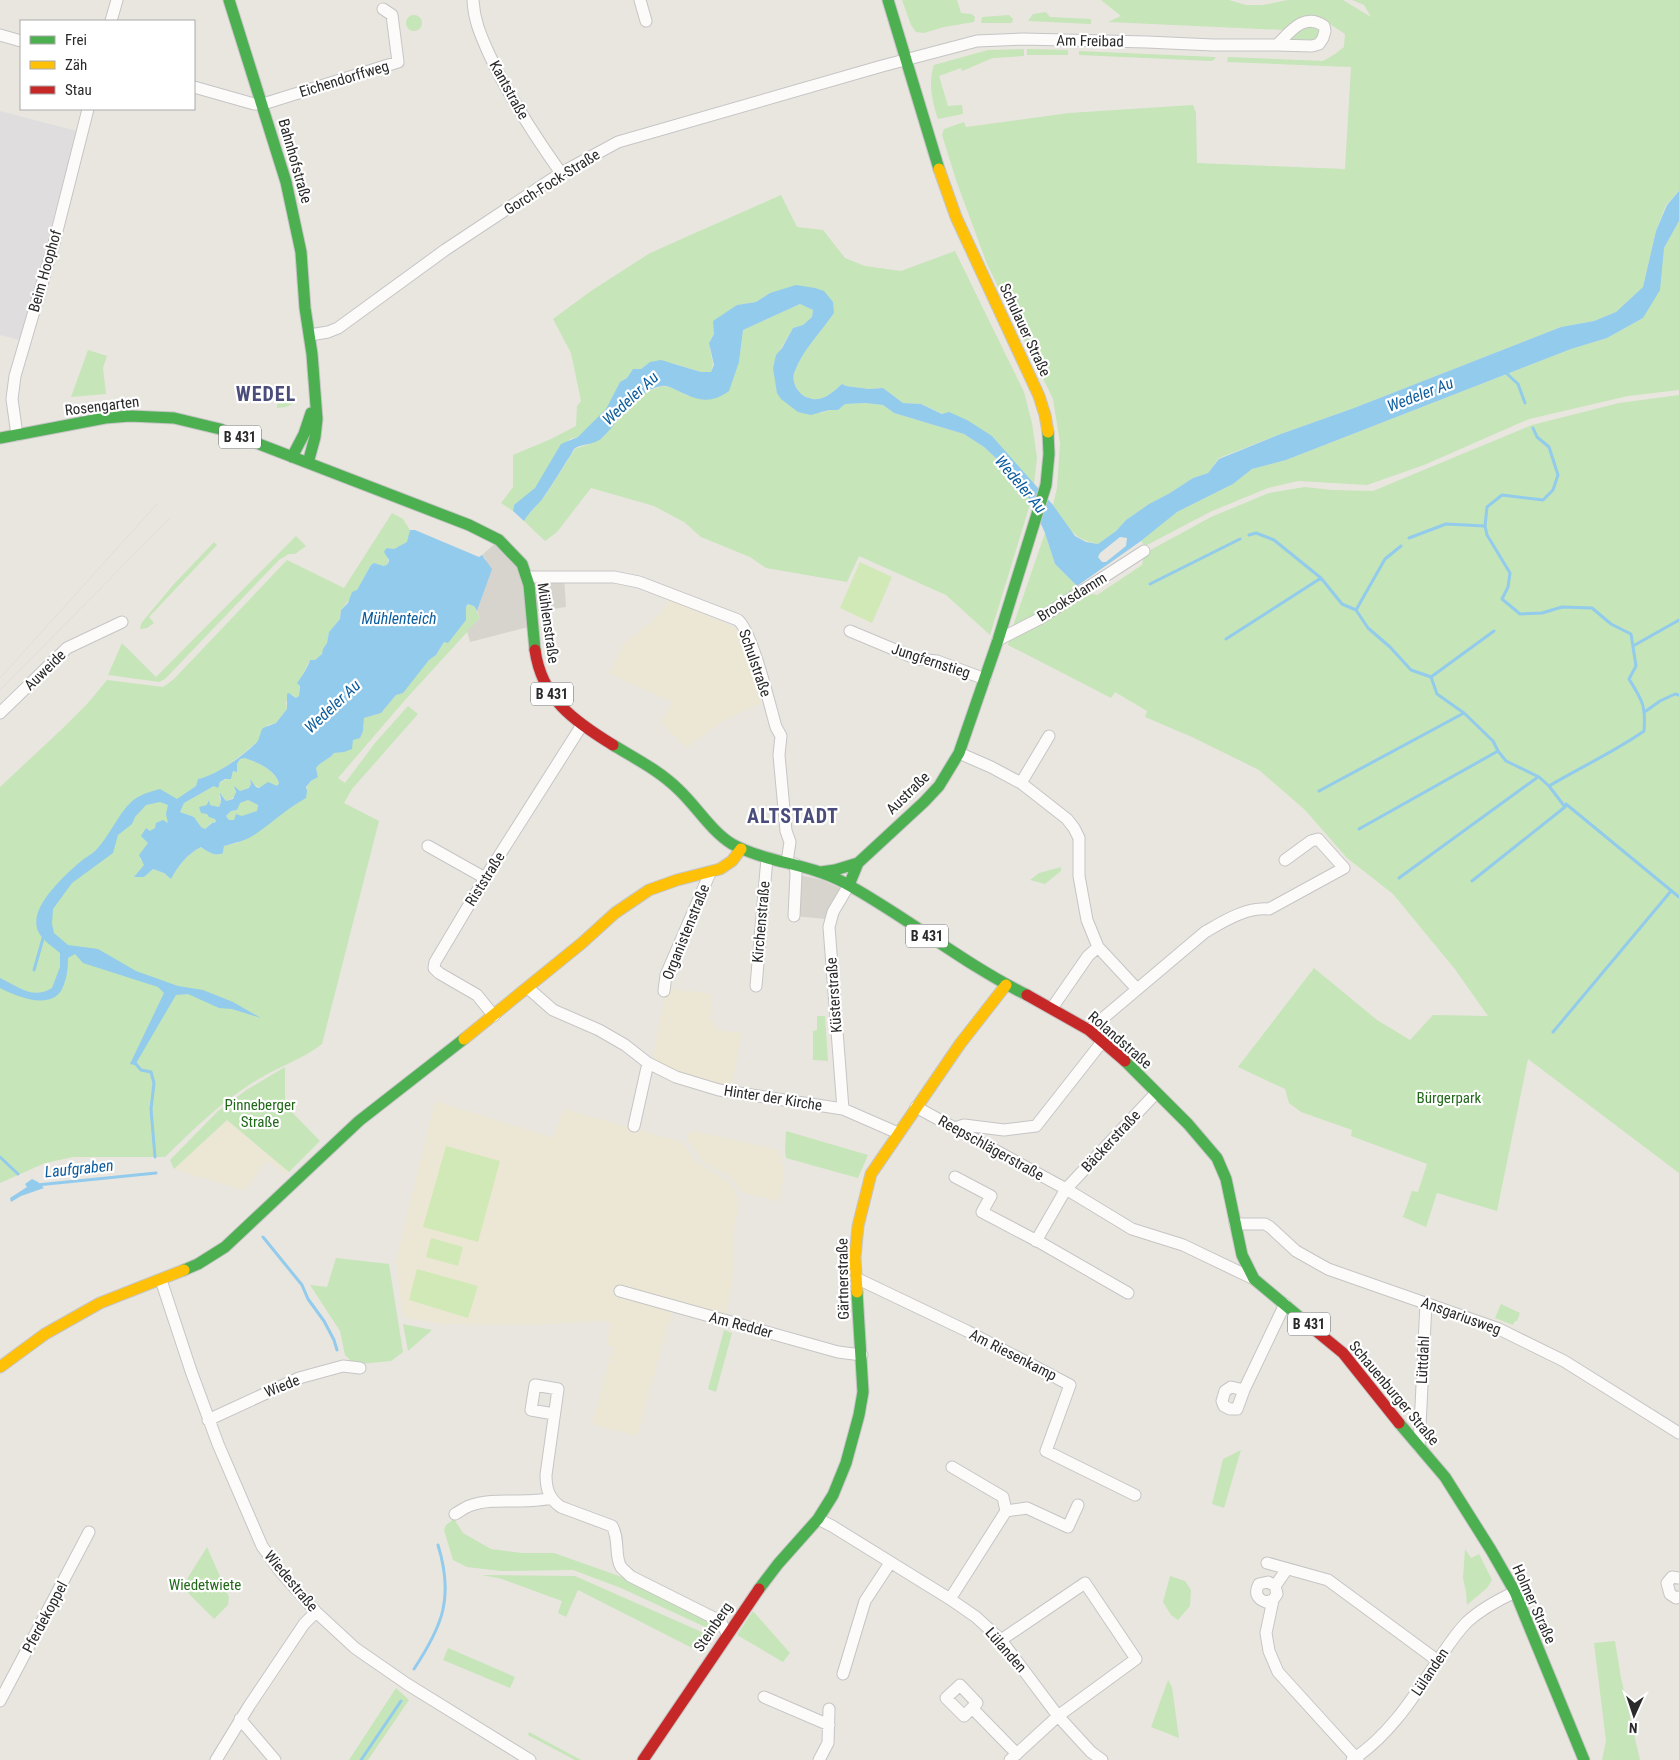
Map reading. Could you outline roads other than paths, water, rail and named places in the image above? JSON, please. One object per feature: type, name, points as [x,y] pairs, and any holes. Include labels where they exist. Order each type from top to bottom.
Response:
[{"type":"main road","name":"Bahnhofstraße","points":[[229,0],[263,104],[294,212],[301,252],[315,396]]},
{"type":"main road","name":"Schulauer Straße","points":[[888,0],[941,177],[956,217],[1042,406],[1048,434],[1049,454],[1046,485],[985,679]]},
{"type":"main road","points":[[292,457],[310,419],[315,396]]},
{"type":"main road","points":[[308,463],[316,426],[315,396]]},
{"type":"main road","name":"Rosengarten","points":[[0,438],[105,418],[130,416],[174,418],[220,429],[292,457]]},
{"type":"main road","name":"Mühlenstraße","points":[[292,457],[469,525],[499,540],[522,564],[527,577],[538,668],[546,686],[555,698],[570,716],[582,725],[663,776],[679,790],[719,834],[741,849]]},
{"type":"main road","name":"Austraße","points":[[849,885],[858,863],[873,846],[924,802],[941,784],[959,753],[985,679]]},
{"type":"main road","points":[[0,1367],[45,1334],[100,1303],[198,1264],[225,1247],[359,1121],[494,1016],[615,913],[649,890],[678,880],[710,873],[728,864],[741,849]]},
{"type":"main road","name":"B 431","points":[[741,849],[821,872],[849,885]]},
{"type":"main road","points":[[821,872],[858,863]]},
{"type":"main road","name":"Rolandstraße","points":[[849,885],[1006,985],[1052,1008],[1089,1030],[1130,1066],[1188,1124],[1217,1158],[1226,1179],[1242,1255]]},
{"type":"main road","name":"Gärtnerstraße","points":[[818,1518],[833,1495],[840,1479],[860,1415],[863,1392],[856,1278],[857,1236],[871,1174],[895,1132],[916,1107],[960,1044],[1006,985]]},
{"type":"main road","name":"Schauenburger Straße","points":[[1242,1255],[1254,1279],[1343,1353],[1438,1469]]},
{"type":"main road","name":"Holmer Straße","points":[[1438,1469],[1445,1477],[1515,1592],[1584,1760]]},
{"type":"main road","name":"Steinberg","points":[[643,1760],[749,1601],[818,1518]]},
{"type":"street","points":[[112,20],[117,0]]},
{"type":"street","name":"Kantstraße","points":[[473,0],[474,15],[479,33],[497,72],[516,106],[561,173]]},
{"type":"street","points":[[640,0],[646,20]]},
{"type":"street","name":"Eichendorffweg","points":[[263,104],[398,62],[392,15],[383,9]]},
{"type":"street","points":[[0,35],[20,41]]},
{"type":"street","name":"Am Freibad","points":[[907,60],[976,41],[993,40],[1277,45]]},
{"type":"street","name":"Gorch-Fock-Straße","points":[[310,335],[338,328],[445,250],[561,173],[618,142],[907,60]]},
{"type":"street","points":[[195,87],[254,104],[263,104]]},
{"type":"street","name":"Beim Hoophof","points":[[16,435],[12,399],[15,376],[54,244],[88,110]]},
{"type":"street","name":"Brooksdamm","points":[[998,640],[1039,619],[1144,551]]},
{"type":"street","name":"Schulstraße","points":[[527,577],[614,577],[631,580],[671,593],[738,620],[743,624],[750,638],[776,727],[781,736],[779,755],[786,831],[790,842],[791,863],[796,874],[794,916]]},
{"type":"street","name":"Auweide","points":[[0,713],[67,648],[122,622]]},
{"type":"street","name":"Jungfernstieg","points":[[850,631],[916,659],[937,662],[985,679]]},
{"type":"street","name":"Riststraße","points":[[494,1016],[477,995],[439,973],[434,968],[435,962],[485,878],[582,725]]},
{"type":"street","points":[[1020,783],[1049,736]]},
{"type":"street","points":[[959,753],[991,767],[1020,783],[1067,819],[1074,828],[1079,838],[1078,856],[1081,893],[1087,920],[1098,947],[1137,990]]},
{"type":"street","points":[[1089,1030],[1205,932],[1227,919],[1258,908],[1269,908],[1344,868],[1318,839],[1311,841],[1285,860]]},
{"type":"street","points":[[428,846],[485,878]]},
{"type":"street","name":"Kirchenstraße","points":[[756,986],[767,858]]},
{"type":"street","name":"Organistenstraße","points":[[664,991],[666,975],[710,873]]},
{"type":"street","name":"Küsterstraße","points":[[840,1109],[829,927],[832,912],[849,885]]},
{"type":"street","points":[[1052,1008],[1088,956],[1098,947]]},
{"type":"street","name":"Hinter der Kirche","points":[[528,988],[553,1010],[599,1030],[625,1045],[648,1063],[676,1078],[719,1090],[840,1109],[895,1132]]},
{"type":"street","points":[[954,1128],[964,1125],[1004,1130],[1036,1126],[1102,1042]]},
{"type":"street","points":[[634,1126],[648,1063]]},
{"type":"street","name":"Bäckerstraße","points":[[1066,1190],[1156,1093]]},
{"type":"street","name":"Reepschlägerstraße","points":[[916,1107],[1132,1229],[1183,1244],[1254,1279]]},
{"type":"street","points":[[956,1177],[991,1196],[982,1212],[1128,1293]]},
{"type":"street","points":[[1036,1241],[1066,1190]]},
{"type":"street","name":"Ansgariusweg","points":[[1235,1224],[1265,1224],[1296,1251],[1328,1270],[1499,1329],[1564,1361],[1679,1433]]},
{"type":"street","name":"Am Riesenkamp","points":[[856,1278],[966,1331],[1070,1385],[1046,1451],[1135,1495]]},
{"type":"street","name":"Wiedestraße","points":[[161,1280],[208,1420],[262,1546],[280,1571],[316,1612],[355,1648],[402,1681],[530,1760]]},
{"type":"street","name":"Am Redder","points":[[620,1291],[838,1352],[862,1355]]},
{"type":"street","name":"Lüttdahl","points":[[1419,1447],[1426,1303]]},
{"type":"street","points":[[1244,1390],[1284,1304]]},
{"type":"street","name":"Wiede","points":[[208,1420],[299,1378],[343,1366],[360,1368]]},
{"type":"street","points":[[554,1414],[546,1475],[546,1487],[554,1502],[612,1526],[617,1536],[618,1560],[621,1568],[630,1576],[720,1621],[727,1633]]},
{"type":"street","points":[[950,1599],[1006,1511],[1003,1497],[952,1467]]},
{"type":"street","points":[[455,1514],[468,1506],[493,1501],[537,1502],[552,1498]]},
{"type":"street","points":[[1006,1511],[1027,1508],[1068,1527],[1078,1506]]},
{"type":"street","name":"Lülanden","points":[[818,1518],[976,1617],[1000,1640],[1058,1716],[1090,1752],[1102,1760]]},
{"type":"street","name":"Pferdekoppel","points":[[0,1701],[89,1532]]},
{"type":"street","points":[[843,1674],[866,1601],[890,1563]]},
{"type":"street","points":[[1267,1563],[1328,1580],[1438,1661]]},
{"type":"street","points":[[1287,1568],[1275,1586],[1276,1594],[1266,1633],[1268,1651],[1278,1672],[1355,1759]]},
{"type":"street","points":[[1679,1578],[1672,1577],[1667,1583],[1670,1594],[1676,1598],[1679,1597]]},
{"type":"street","points":[[1273,1600],[1266,1602],[1260,1600],[1256,1595],[1256,1589],[1259,1584],[1268,1582],[1275,1586]]},
{"type":"street","points":[[972,1708],[1013,1757],[1058,1716],[1136,1660],[1085,1583],[1000,1640]]},
{"type":"street","name":"Lülanden","points":[[1355,1759],[1384,1734],[1466,1623],[1496,1601],[1515,1592]]},
{"type":"street","points":[[216,1760],[240,1719],[304,1624],[316,1612]]},
{"type":"street","points":[[764,1697],[829,1725]]},
{"type":"street","points":[[819,1760],[828,1743],[829,1709]]},
{"type":"street","points":[[240,1719],[275,1760]]},
{"type":"water","points":[[1679,191],[1679,221],[1664,248],[1660,290],[1643,318],[1607,338],[1571,349],[1286,460],[1252,469],[1233,484],[1177,512],[1141,541],[1077,586],[1055,564],[1045,533],[1031,501],[997,459],[984,447],[964,434],[894,413],[883,405],[865,403],[845,404],[838,410],[829,410],[811,415],[798,412],[781,399],[777,393],[773,368],[776,355],[793,328],[803,325],[812,317],[813,310],[800,304],[743,330],[739,362],[729,391],[715,398],[703,400],[665,386],[652,389],[643,394],[628,407],[602,438],[596,442],[574,449],[543,498],[524,521],[513,511],[514,505],[535,488],[561,444],[578,437],[606,409],[620,382],[627,378],[633,369],[641,369],[650,362],[661,360],[701,372],[711,372],[714,365],[709,343],[714,334],[713,321],[737,305],[756,302],[770,293],[796,285],[824,291],[833,302],[834,313],[807,349],[795,371],[794,383],[801,394],[814,399],[823,398],[842,384],[869,389],[883,388],[903,403],[921,404],[942,414],[949,412],[967,420],[992,436],[1053,505],[1075,536],[1086,542],[1098,544],[1116,531],[1126,520],[1149,504],[1193,478],[1208,473],[1219,459],[1561,327],[1594,321],[1616,312],[1643,287],[1656,231],[1667,205]],"holes":[[[1120,537],[1127,538],[1126,546],[1106,562],[1102,562],[1098,557],[1100,553]]]},
{"type":"water","name":"Mühlenteich","points":[[410,530],[415,530],[479,557],[482,555],[492,569],[477,611],[474,606],[468,604],[466,607],[466,620],[448,643],[444,642],[436,655],[429,660],[403,693],[396,695],[381,713],[364,718],[363,731],[360,738],[353,740],[352,749],[334,753],[316,768],[318,777],[306,787],[306,798],[253,835],[224,846],[223,853],[214,854],[201,847],[191,853],[171,879],[164,873],[153,869],[144,877],[134,877],[144,865],[139,855],[148,843],[141,836],[146,828],[150,831],[155,828],[156,823],[163,820],[168,823],[166,814],[168,805],[160,802],[146,805],[135,817],[132,824],[118,835],[113,853],[72,883],[53,909],[52,924],[54,933],[68,945],[98,949],[136,971],[178,986],[203,990],[233,1002],[261,1018],[232,1009],[219,1008],[188,994],[176,995],[135,1065],[130,1064],[164,993],[158,987],[83,963],[75,954],[68,958],[65,981],[57,996],[50,999],[32,1000],[14,995],[0,988],[0,978],[26,991],[39,993],[52,988],[60,967],[60,953],[42,937],[36,922],[38,912],[49,893],[65,875],[100,845],[132,801],[143,794],[160,789],[177,799],[196,786],[198,779],[213,774],[229,764],[257,742],[263,728],[276,723],[287,709],[287,694],[289,693],[296,698],[299,696],[300,686],[297,683],[310,660],[315,660],[322,654],[329,632],[340,619],[341,610],[348,603],[352,592],[357,590],[371,565],[374,563],[384,566],[388,564],[389,560],[384,552],[385,550],[387,548],[394,549],[407,542]],"holes":[[[245,758],[270,770],[277,778],[279,783],[277,786],[268,782],[259,788],[250,779],[251,784],[249,788],[240,791],[234,786],[236,792],[233,799],[226,801],[220,793],[221,802],[219,807],[210,805],[209,800],[207,805],[199,807],[201,813],[207,814],[215,819],[216,822],[205,829],[201,827],[194,817],[180,812],[184,803],[214,786],[218,788],[220,782],[225,779],[231,779],[233,771],[237,772],[237,764],[240,759]],[[248,800],[258,805],[257,811],[242,816],[236,814],[234,820],[229,820],[226,816],[231,811],[237,810],[240,803]]]},
{"type":"water","points":[[32,1179],[44,1188],[21,1196],[11,1202],[10,1198],[27,1187],[25,1184]]},
{"type":"waterway","points":[[1504,371],[1518,384],[1525,403]]},
{"type":"waterway","points":[[1533,428],[1537,437],[1549,447],[1558,475],[1553,490],[1543,500],[1502,495],[1487,507],[1485,526],[1487,535],[1510,573],[1508,587],[1502,599],[1520,614],[1542,613],[1562,607],[1592,608],[1611,624],[1631,634],[1636,666],[1629,679],[1644,709],[1644,731],[1609,753],[1549,786]]},
{"type":"waterway","points":[[1409,538],[1446,524],[1485,526]]},
{"type":"waterway","points":[[1249,535],[1256,533],[1274,540],[1321,578],[1342,604],[1356,610],[1368,628],[1390,647],[1411,670],[1431,677],[1437,694],[1464,713],[1493,741],[1506,761],[1539,777],[1549,786],[1565,807],[1566,804],[1679,897]]},
{"type":"waterway","points":[[1150,584],[1240,539]]},
{"type":"waterway","points":[[1356,610],[1385,559],[1401,546]]},
{"type":"waterway","points":[[1226,639],[1321,578]]},
{"type":"waterway","points":[[1633,646],[1679,620]]},
{"type":"waterway","points":[[1431,677],[1494,631]]},
{"type":"waterway","points":[[1646,711],[1660,701],[1675,694],[1679,695]]},
{"type":"waterway","points":[[1319,791],[1464,713]]},
{"type":"waterway","points":[[1359,829],[1498,751]]},
{"type":"waterway","points":[[1399,878],[1538,777]]},
{"type":"waterway","points":[[1472,881],[1565,807]]},
{"type":"waterway","points":[[1553,1032],[1671,891]]},
{"type":"waterway","name":"Wedeler Au","points":[[34,970],[44,935]]},
{"type":"waterway","points":[[135,1063],[141,1070],[151,1072],[154,1083],[151,1109],[155,1157]]},
{"type":"waterway","points":[[0,1157],[18,1174]]},
{"type":"waterway","name":"Laufgraben","points":[[37,1185],[156,1173]]},
{"type":"waterway","points":[[263,1237],[302,1285],[308,1299],[324,1321],[337,1350]]},
{"type":"waterway","points":[[414,1669],[439,1624],[443,1610],[445,1580],[438,1545]]},
{"type":"waterway","points":[[361,1760],[401,1701]]},
{"type":"tram line","points":[[0,678],[157,504]]},
{"type":"tram line","points":[[0,690],[169,519]]},
{"type":"district","name":"WEDEL","points":[[266,394]]},
{"type":"district","name":"ALTSTADT","points":[[793,816]]},
{"type":"park label","name":"Bürgerpark","points":[[1449,1098]]},
{"type":"park label","name":"Pinneberger Straße","points":[[260,1114]]},
{"type":"park label","name":"Wiedetwiete","points":[[205,1585]]}]
